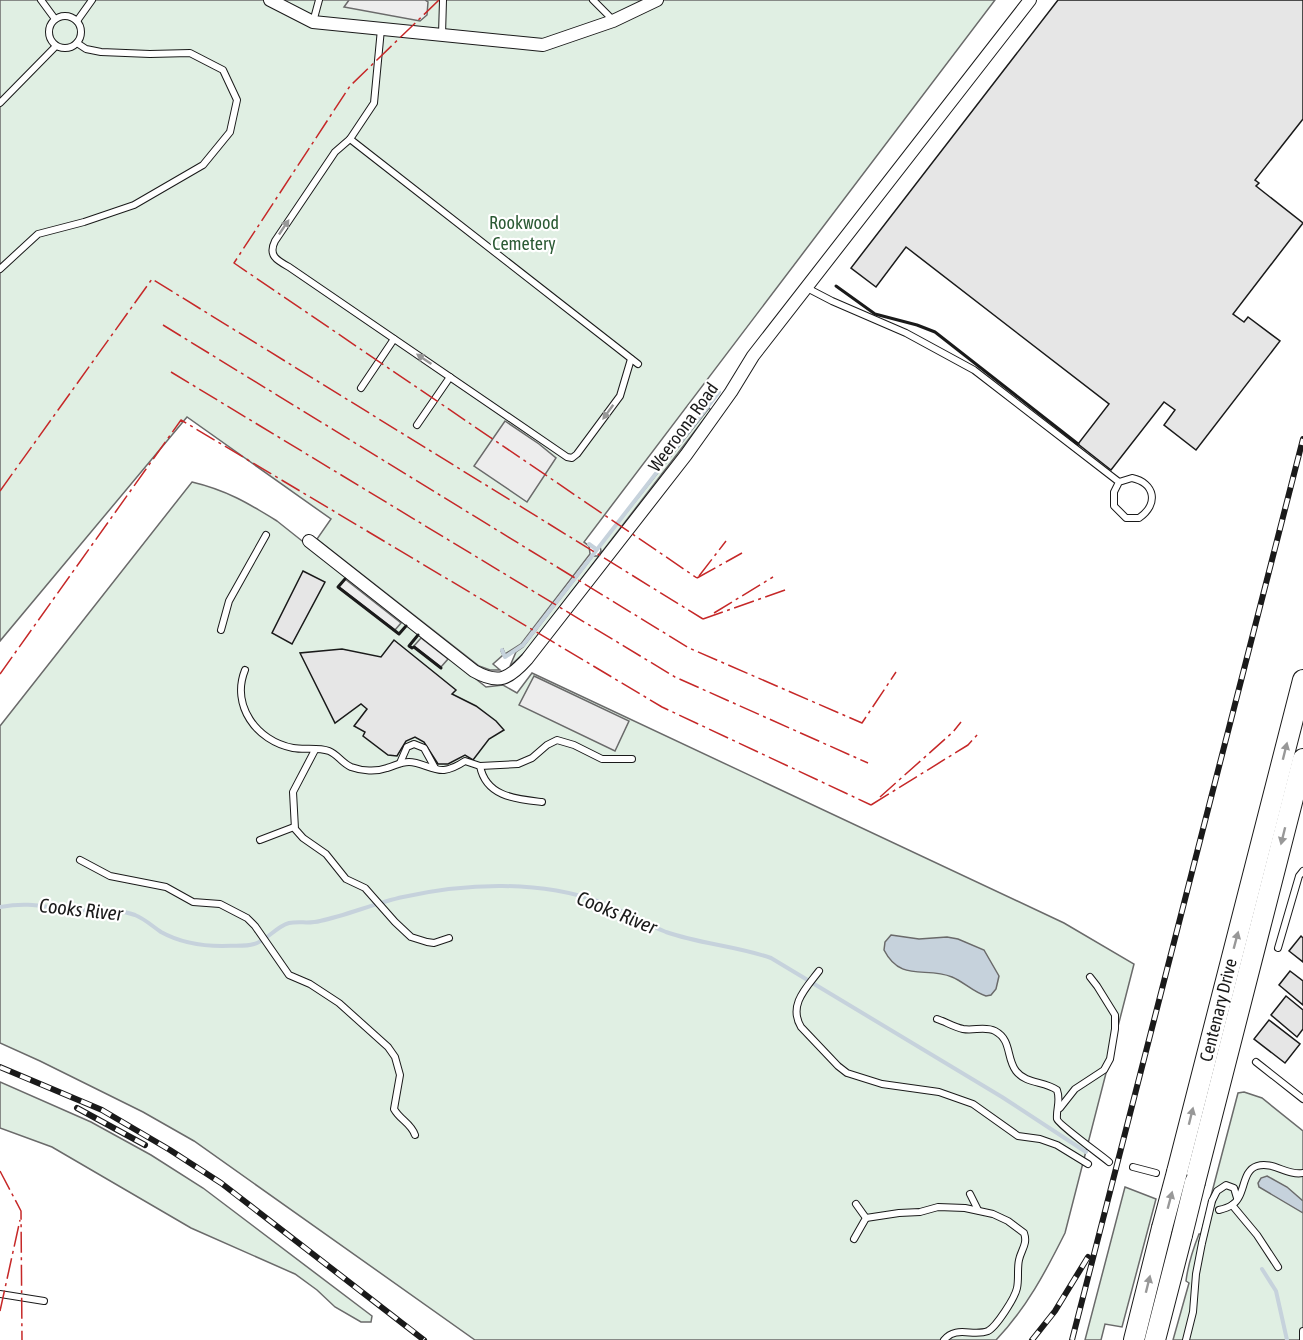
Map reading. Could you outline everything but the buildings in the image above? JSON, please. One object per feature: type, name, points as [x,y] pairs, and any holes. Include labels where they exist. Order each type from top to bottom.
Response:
[{"type":"highway","name":"Centenary Drive","points":[[1134,1340],[1303,680]]},
{"type":"highway","name":"Centenary Drive","points":[[1155,1340],[1303,759]]},
{"type":"street","points":[[270,0],[313,22],[543,45],[613,21],[657,0]]},
{"type":"street","name":"Weeroona Road","points":[[309,541],[474,671],[492,679],[507,677],[527,660],[686,455],[727,398],[753,356],[1030,0]]},
{"type":"lane","points":[[41,0],[55,19]]},
{"type":"lane","points":[[77,21],[92,0]]},
{"type":"lane","points":[[313,22],[319,0]]},
{"type":"lane","points":[[442,35],[443,0]]},
{"type":"lane","points":[[593,0],[613,21]]},
{"type":"lane","points":[[68,16],[77,21],[81,32],[77,43],[69,48],[57,46],[50,41],[48,30],[55,19],[68,16]]},
{"type":"lane","points":[[381,29],[374,103],[350,139],[335,152],[275,241],[271,249],[273,256],[567,457],[572,458],[577,454],[620,396],[631,359]]},
{"type":"lane","points":[[0,269],[38,234],[84,222],[134,205],[203,165],[230,132],[237,100],[223,70],[190,53],[101,52],[86,49],[77,43]]},
{"type":"lane","points":[[0,103],[57,46]]},
{"type":"lane","points":[[350,139],[638,364]]},
{"type":"lane","points":[[806,288],[906,333],[974,370],[1119,482]]},
{"type":"lane","points":[[361,388],[394,339]]},
{"type":"lane","points":[[417,425],[450,377]]},
{"type":"lane","points":[[1129,478],[1138,479],[1147,484],[1152,498],[1151,504],[1139,518],[1126,518],[1114,506],[1113,496],[1119,482],[1129,478]]},
{"type":"lane","points":[[221,630],[229,601],[266,535]]},
{"type":"lane","points":[[245,670],[240,698],[254,726],[264,735],[283,746],[330,752],[344,763],[359,769],[379,770],[400,763],[419,763],[446,770],[465,761],[480,766],[524,763],[557,740],[574,745],[602,759],[632,759]]},
{"type":"lane","points":[[400,763],[407,747],[414,744],[424,748],[435,768]]},
{"type":"lane","points":[[315,750],[293,792],[294,827],[303,838],[326,854],[346,879],[365,888],[411,937],[434,943],[449,938]]},
{"type":"lane","points":[[480,766],[486,782],[496,792],[542,802]]},
{"type":"lane","points":[[260,840],[294,827]]},
{"type":"lane","points":[[80,860],[110,876],[166,887],[193,902],[225,906],[247,918],[292,978],[310,984],[339,1002],[388,1047],[395,1057],[400,1076],[394,1109],[398,1116],[411,1126],[415,1135]]},
{"type":"lane","points":[[1278,948],[1299,876],[1303,872]]},
{"type":"lane","points":[[819,970],[802,993],[796,1010],[797,1019],[801,1027],[846,1073],[882,1084],[939,1092],[974,1104],[1018,1136],[1040,1139],[1057,1145],[1088,1164]]},
{"type":"lane","points":[[1058,1111],[1075,1089],[1101,1073],[1110,1059],[1115,1029],[1114,1015],[1107,1000],[1089,977]]},
{"type":"lane","points":[[937,1019],[966,1030],[986,1028],[1001,1035],[1006,1042],[1010,1059],[1017,1072],[1028,1080],[1044,1082],[1057,1090],[1060,1101],[1057,1120],[1061,1126],[1087,1143],[1109,1162]]},
{"type":"lane","points":[[1256,1062],[1303,1099]]},
{"type":"lane","points":[[1219,1210],[1232,1205],[1237,1199],[1253,1168],[1269,1165],[1294,1174],[1303,1173]]},
{"type":"lane","points":[[1133,1167],[1156,1173]]},
{"type":"lane","points":[[1186,1340],[1193,1312],[1196,1274],[1212,1201],[1217,1191],[1226,1185],[1234,1188],[1237,1199]]},
{"type":"lane","points":[[970,1194],[978,1210]]},
{"type":"lane","points":[[856,1204],[866,1218]]},
{"type":"lane","points":[[1232,1205],[1257,1235],[1278,1267]]},
{"type":"lane","points":[[866,1218],[920,1212],[938,1207],[978,1210],[1008,1221],[1024,1233],[1026,1242],[1018,1262],[1017,1290],[997,1323],[990,1330],[957,1332],[944,1340]]},
{"type":"lane","points":[[854,1239],[866,1218]]},
{"type":"lane","points":[[0,1294],[44,1301]]},
{"type":"lane","points":[[1303,1331],[1303,1340]]},
{"type":"green space","name":"Rookwood Cemetery","points":[[0,0],[995,0],[584,542],[589,546],[590,554],[521,644],[505,654],[503,649],[501,651],[503,655],[493,664],[500,670],[490,670],[479,666],[317,539],[331,519],[187,417],[0,641]]},
{"type":"green space","points":[[709,408],[711,410],[526,651],[510,666],[516,652],[523,647],[593,556],[598,556],[601,551],[600,546]]},
{"type":"green space","points":[[192,482],[236,498],[277,521],[486,687],[503,685],[517,693],[532,673],[1064,923],[1134,964],[1065,1233],[1026,1303],[996,1340],[475,1340],[194,1141],[143,1112],[0,1043],[0,726]]},
{"type":"green space","points":[[0,1082],[91,1122],[151,1155],[203,1188],[372,1316],[371,1322],[361,1322],[335,1307],[295,1274],[191,1228],[52,1147],[0,1128]]},
{"type":"green space","points":[[1244,1092],[1262,1098],[1303,1131],[1303,1340],[1173,1340],[1189,1283],[1186,1281],[1191,1257],[1199,1234],[1201,1234],[1238,1093]]},
{"type":"green space","points":[[1125,1187],[1156,1199],[1122,1327],[1105,1324],[1101,1340],[1085,1340]]},
{"type":"shaded area","points":[[349,0],[425,0],[428,2],[427,15],[420,21],[344,7]]},
{"type":"shaded area","points":[[505,421],[556,458],[527,502],[474,466]]},
{"type":"shaded area","points":[[345,579],[401,623],[395,630],[339,587]]},
{"type":"shaded area","points":[[421,638],[448,659],[441,667],[414,646]]},
{"type":"shaded area","points":[[534,676],[629,721],[615,751],[519,705]]},
{"type":"shaded area","points":[[891,935],[919,939],[947,937],[984,950],[999,976],[996,989],[991,995],[986,996],[952,977],[915,972],[898,967],[884,950],[885,942]]},
{"type":"shaded area","points":[[1267,1176],[1287,1187],[1303,1201],[1303,1213],[1259,1187],[1258,1183],[1261,1178]]},
{"type":"waterway","points":[[502,650],[505,657],[523,645],[719,392]]},
{"type":"waterway","points":[[589,544],[596,549]]},
{"type":"waterway","name":"Cooks River","points":[[0,907],[30,905],[76,910],[121,911],[139,917],[161,932],[183,941],[207,945],[243,946],[259,942],[289,923],[316,922],[427,892],[502,886],[552,890],[576,895],[608,905],[666,932],[771,958],[1002,1097],[1086,1152]]},
{"type":"waterway","name":"Cooks River","points":[[1262,1269],[1276,1291],[1287,1340]]},
{"type":"railway","points":[[1072,1340],[1303,439]]},
{"type":"railway","points":[[0,1067],[102,1110],[170,1150],[221,1183],[424,1340]]},
{"type":"railway","points":[[77,1108],[145,1145]]},
{"type":"railway","points":[[1032,1340],[1055,1311],[1088,1257]]},
{"type":"wall","points":[[836,286],[875,314],[935,332],[1078,444]]},
{"type":"wall","points":[[345,579],[338,587],[399,634],[406,626]]},
{"type":"wall","points":[[418,635],[409,646],[414,647],[441,668]]},
{"type":"power","points":[[439,0],[350,86],[234,263],[697,578]]},
{"type":"power","points":[[0,491],[152,279],[703,619]]},
{"type":"power","points":[[163,325],[689,648],[862,723],[896,672]]},
{"type":"power","points":[[171,372],[675,677],[868,763]]},
{"type":"power","points":[[0,674],[181,420],[662,707],[871,805]]},
{"type":"power","points":[[699,576],[726,541]]},
{"type":"power","points":[[697,578],[742,553]]},
{"type":"power","points":[[714,613],[773,577]]},
{"type":"power","points":[[703,619],[788,589]]},
{"type":"power","points":[[880,797],[953,732],[961,722]]},
{"type":"power","points":[[871,805],[968,745],[978,734]]},
{"type":"power","points":[[0,1171],[21,1211],[22,1340]]},
{"type":"power","points":[[0,1311],[20,1220]]}]
